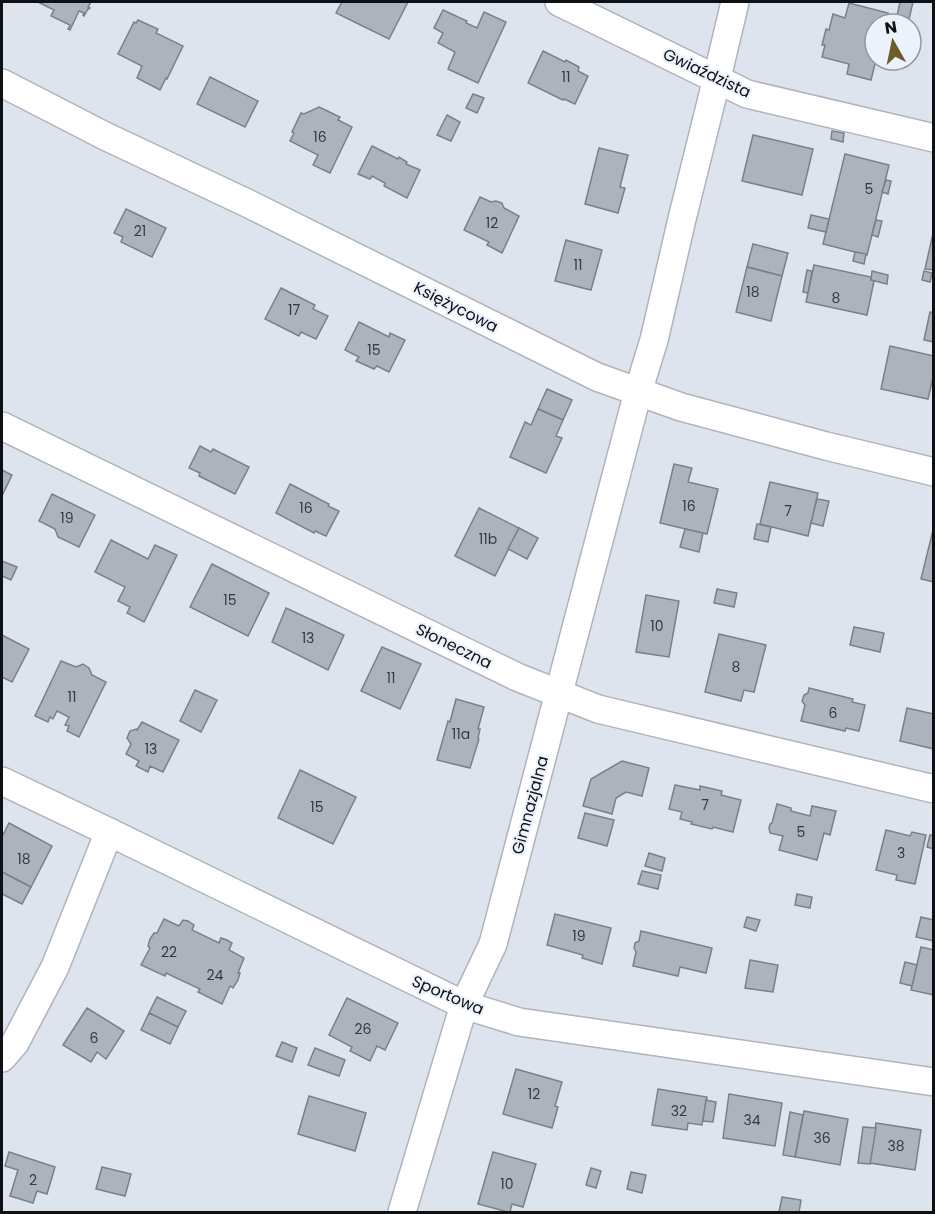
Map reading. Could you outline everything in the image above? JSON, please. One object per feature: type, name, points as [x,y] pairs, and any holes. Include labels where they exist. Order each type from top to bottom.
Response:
[{"type":"street","name":"Gwiaździsta","points":[[559,2],[747,94],[933,138]]},
{"type":"street","name":"Gimnazjalna","points":[[402,1212],[464,1005],[493,945],[638,392],[654,340],[681,219],[735,2]]},
{"type":"street","name":"Księżycowa","points":[[2,83],[105,136],[249,204],[597,377],[681,407],[933,472]]},
{"type":"street","name":"Słoneczna","points":[[2,426],[517,677],[598,709],[933,789]]},
{"type":"street","name":"Sportowa","points":[[2,781],[464,1005],[519,1023],[933,1082]]},
{"type":"street","points":[[2,1058],[15,1042],[55,967],[109,832]]},
{"type":"building","points":[[38,2],[91,2],[84,16],[84,13],[79,11],[70,30],[68,29],[70,25],[51,16],[54,10]]},
{"type":"building","points":[[342,2],[408,2],[389,39],[336,13]]},
{"type":"building","points":[[900,2],[913,2],[911,12],[898,12]]},
{"type":"building","points":[[849,3],[884,12],[863,12],[863,72],[873,72],[871,80],[847,74],[849,64],[822,57],[826,29],[829,30],[833,14],[845,18]]},
{"type":"building","points":[[443,10],[477,28],[484,12],[506,22],[478,83],[448,69],[455,52],[438,43],[443,33],[434,28]]},
{"type":"building","points":[[138,20],[158,29],[156,33],[183,46],[160,90],[137,78],[142,66],[118,54],[134,22]]},
{"type":"building","points":[[543,51],[579,67],[578,71],[588,76],[575,104],[528,83]]},
{"type":"building","points":[[210,77],[258,101],[245,127],[197,104]]},
{"type":"building","points":[[473,94],[484,98],[477,113],[466,108]]},
{"type":"building","points":[[319,107],[340,117],[338,120],[352,127],[330,173],[313,165],[318,155],[290,141],[301,113],[304,114]]},
{"type":"building","points":[[447,115],[460,122],[451,141],[437,135]]},
{"type":"building","points":[[832,131],[844,133],[843,142],[831,139]]},
{"type":"building","points":[[753,135],[813,149],[802,195],[742,181]]},
{"type":"building","points":[[372,146],[398,159],[399,157],[407,162],[406,164],[420,170],[407,198],[384,186],[385,183],[372,176],[370,179],[358,174]]},
{"type":"building","points":[[599,148],[628,155],[620,187],[625,188],[618,213],[585,204]]},
{"type":"building","points":[[845,154],[889,165],[867,255],[823,244]]},
{"type":"building","points":[[886,180],[891,181],[888,194],[882,192]]},
{"type":"building","points":[[480,197],[491,202],[502,203],[504,208],[519,216],[502,253],[487,245],[489,242],[464,230]]},
{"type":"building","points":[[126,209],[166,228],[152,257],[121,242],[123,237],[114,233]]},
{"type":"building","points":[[811,215],[829,219],[826,232],[808,228]]},
{"type":"building","points":[[876,220],[882,221],[878,237],[872,235]]},
{"type":"building","points":[[934,229],[934,270],[925,269]]},
{"type":"building","points":[[566,240],[602,250],[591,290],[555,281]]},
{"type":"building","points":[[753,244],[788,253],[782,276],[747,267]]},
{"type":"building","points":[[855,252],[866,254],[864,264],[853,261]]},
{"type":"building","points":[[814,265],[871,277],[874,281],[867,315],[806,302]]},
{"type":"building","points":[[747,267],[782,276],[771,321],[736,312]]},
{"type":"building","points":[[807,270],[812,271],[808,293],[803,292]]},
{"type":"building","points":[[872,271],[888,275],[887,284],[871,280]]},
{"type":"building","points":[[924,271],[932,273],[930,282],[922,280]]},
{"type":"building","points":[[281,288],[315,305],[313,309],[328,316],[316,339],[301,332],[299,336],[265,319]]},
{"type":"building","points":[[930,312],[934,313],[934,342],[924,340]]},
{"type":"building","points":[[359,322],[389,337],[390,333],[405,340],[389,372],[377,366],[374,369],[356,361],[359,357],[345,350]]},
{"type":"building","points":[[890,346],[934,356],[934,373],[928,399],[881,389]]},
{"type":"building","points":[[547,389],[572,400],[563,420],[538,409]]},
{"type":"building","points":[[538,409],[563,420],[556,436],[562,438],[546,473],[510,457],[525,422],[531,425]]},
{"type":"building","points":[[200,446],[211,452],[213,449],[249,467],[235,494],[199,476],[200,473],[189,468]]},
{"type":"building","points":[[674,464],[692,468],[688,482],[718,489],[707,534],[660,523]]},
{"type":"building","points":[[2,470],[12,475],[2,496]]},
{"type":"building","points":[[770,482],[818,493],[808,536],[760,524]]},
{"type":"building","points":[[290,484],[339,511],[326,536],[315,531],[314,533],[276,513]]},
{"type":"building","points":[[52,494],[95,515],[79,547],[58,537],[55,529],[39,521]]},
{"type":"building","points":[[817,499],[829,501],[823,526],[811,523]]},
{"type":"building","points":[[479,508],[519,528],[495,576],[455,556]]},
{"type":"building","points":[[757,524],[771,527],[768,542],[754,539]]},
{"type":"building","points":[[934,526],[934,582],[921,579]]},
{"type":"building","points":[[519,528],[538,538],[527,559],[508,549]]},
{"type":"building","points":[[685,529],[703,533],[699,552],[680,547]]},
{"type":"building","points":[[111,540],[148,559],[155,545],[177,555],[144,622],[127,613],[130,607],[118,601],[125,587],[95,572]]},
{"type":"building","points":[[2,561],[17,567],[11,580],[2,576]]},
{"type":"building","points":[[212,564],[269,593],[248,636],[190,607]]},
{"type":"building","points":[[717,589],[737,593],[734,607],[714,603]]},
{"type":"building","points":[[646,595],[679,601],[669,657],[636,652]]},
{"type":"building","points":[[286,608],[344,635],[328,670],[272,642]]},
{"type":"building","points":[[854,627],[884,633],[880,652],[850,645]]},
{"type":"building","points":[[719,634],[766,645],[754,692],[744,690],[741,701],[705,692]]},
{"type":"building","points":[[2,635],[29,649],[12,682],[2,677]]},
{"type":"building","points":[[382,647],[421,664],[400,709],[361,691]]},
{"type":"building","points":[[61,661],[76,667],[83,664],[89,668],[92,675],[106,682],[79,737],[67,731],[69,726],[65,725],[69,717],[57,711],[53,719],[50,717],[48,722],[35,716]]},
{"type":"building","points":[[809,688],[853,699],[852,702],[865,705],[859,731],[846,728],[845,731],[801,721],[805,705],[802,701]]},
{"type":"building","points":[[195,690],[217,700],[201,732],[180,721]]},
{"type":"building","points":[[456,699],[484,707],[478,729],[480,729],[479,739],[470,768],[437,760]]},
{"type":"building","points":[[907,708],[934,714],[934,749],[900,741]]},
{"type":"building","points":[[142,722],[179,740],[163,772],[150,766],[148,772],[136,766],[139,761],[126,754],[131,744],[127,738],[130,731],[137,730]]},
{"type":"building","points":[[622,761],[649,768],[642,796],[626,792],[616,798],[612,814],[583,806],[591,779]]},
{"type":"building","points":[[300,770],[356,797],[333,844],[278,818]]},
{"type":"building","points":[[675,785],[700,790],[700,786],[722,791],[721,795],[741,800],[733,832],[691,824],[692,822],[680,819],[682,812],[669,809]]},
{"type":"building","points":[[777,804],[810,816],[812,806],[836,811],[830,835],[824,833],[817,860],[779,850],[783,836],[770,833],[769,828]]},
{"type":"building","points":[[585,813],[614,820],[607,846],[578,838]]},
{"type":"building","points":[[9,823],[52,846],[31,887],[2,872],[2,837]]},
{"type":"building","points":[[886,830],[910,836],[912,832],[926,835],[915,884],[896,880],[897,875],[876,870]]},
{"type":"building","points":[[930,835],[934,836],[934,849],[927,847]]},
{"type":"building","points":[[649,853],[665,858],[662,871],[645,866]]},
{"type":"building","points":[[642,871],[661,875],[658,889],[638,884]]},
{"type":"building","points":[[2,872],[31,887],[22,904],[2,894]]},
{"type":"building","points":[[797,894],[812,897],[810,908],[795,905]]},
{"type":"building","points":[[555,914],[611,928],[602,964],[582,958],[583,955],[547,945]]},
{"type":"building","points":[[747,917],[760,920],[756,931],[744,927]]},
{"type":"building","points":[[921,917],[934,920],[934,941],[916,937]]},
{"type":"building","points":[[164,919],[179,926],[183,920],[188,921],[194,925],[192,930],[219,943],[221,938],[227,940],[232,943],[229,950],[244,958],[238,973],[240,973],[238,980],[233,988],[230,986],[222,1004],[198,992],[200,989],[166,973],[165,976],[141,965],[150,948],[148,946],[150,939],[154,933],[157,933]]},
{"type":"building","points":[[641,931],[712,948],[706,973],[680,967],[678,976],[633,966],[635,943],[639,941]]},
{"type":"building","points":[[921,947],[934,950],[934,995],[911,990]]},
{"type":"building","points":[[750,960],[778,965],[773,992],[745,988]]},
{"type":"building","points":[[905,962],[917,965],[912,986],[900,983]]},
{"type":"building","points":[[157,997],[186,1011],[178,1027],[149,1013]]},
{"type":"building","points":[[347,998],[398,1023],[385,1050],[377,1046],[370,1061],[350,1051],[352,1047],[329,1035]]},
{"type":"building","points":[[87,1008],[124,1031],[106,1059],[97,1052],[91,1062],[63,1045]]},
{"type":"building","points":[[149,1013],[178,1027],[170,1044],[141,1030]]},
{"type":"building","points":[[282,1042],[297,1048],[292,1062],[276,1056]]},
{"type":"building","points":[[315,1048],[345,1060],[339,1076],[308,1065]]},
{"type":"building","points":[[516,1069],[562,1082],[552,1128],[503,1114]]},
{"type":"building","points":[[658,1089],[707,1097],[702,1125],[688,1123],[687,1130],[652,1125]]},
{"type":"building","points":[[729,1094],[782,1103],[775,1146],[723,1138]]},
{"type":"building","points":[[309,1096],[366,1113],[355,1151],[298,1134]]},
{"type":"building","points":[[706,1100],[716,1102],[713,1122],[703,1121]]},
{"type":"building","points":[[804,1111],[848,1119],[840,1165],[795,1157]]},
{"type":"building","points":[[790,1112],[803,1115],[795,1157],[783,1155]]},
{"type":"building","points":[[876,1123],[921,1130],[915,1170],[870,1163]]},
{"type":"building","points":[[863,1127],[876,1128],[870,1164],[858,1163]]},
{"type":"building","points":[[9,1152],[55,1167],[47,1194],[37,1191],[33,1203],[10,1196],[18,1170],[5,1166]]},
{"type":"building","points":[[493,1152],[536,1164],[523,1207],[512,1204],[508,1212],[478,1204]]},
{"type":"building","points":[[102,1167],[131,1174],[125,1196],[96,1189]]},
{"type":"building","points":[[591,1168],[601,1171],[596,1188],[586,1185]]},
{"type":"building","points":[[631,1172],[646,1175],[642,1193],[627,1189]]},
{"type":"building","points":[[782,1197],[801,1200],[799,1212],[779,1212]]}]
